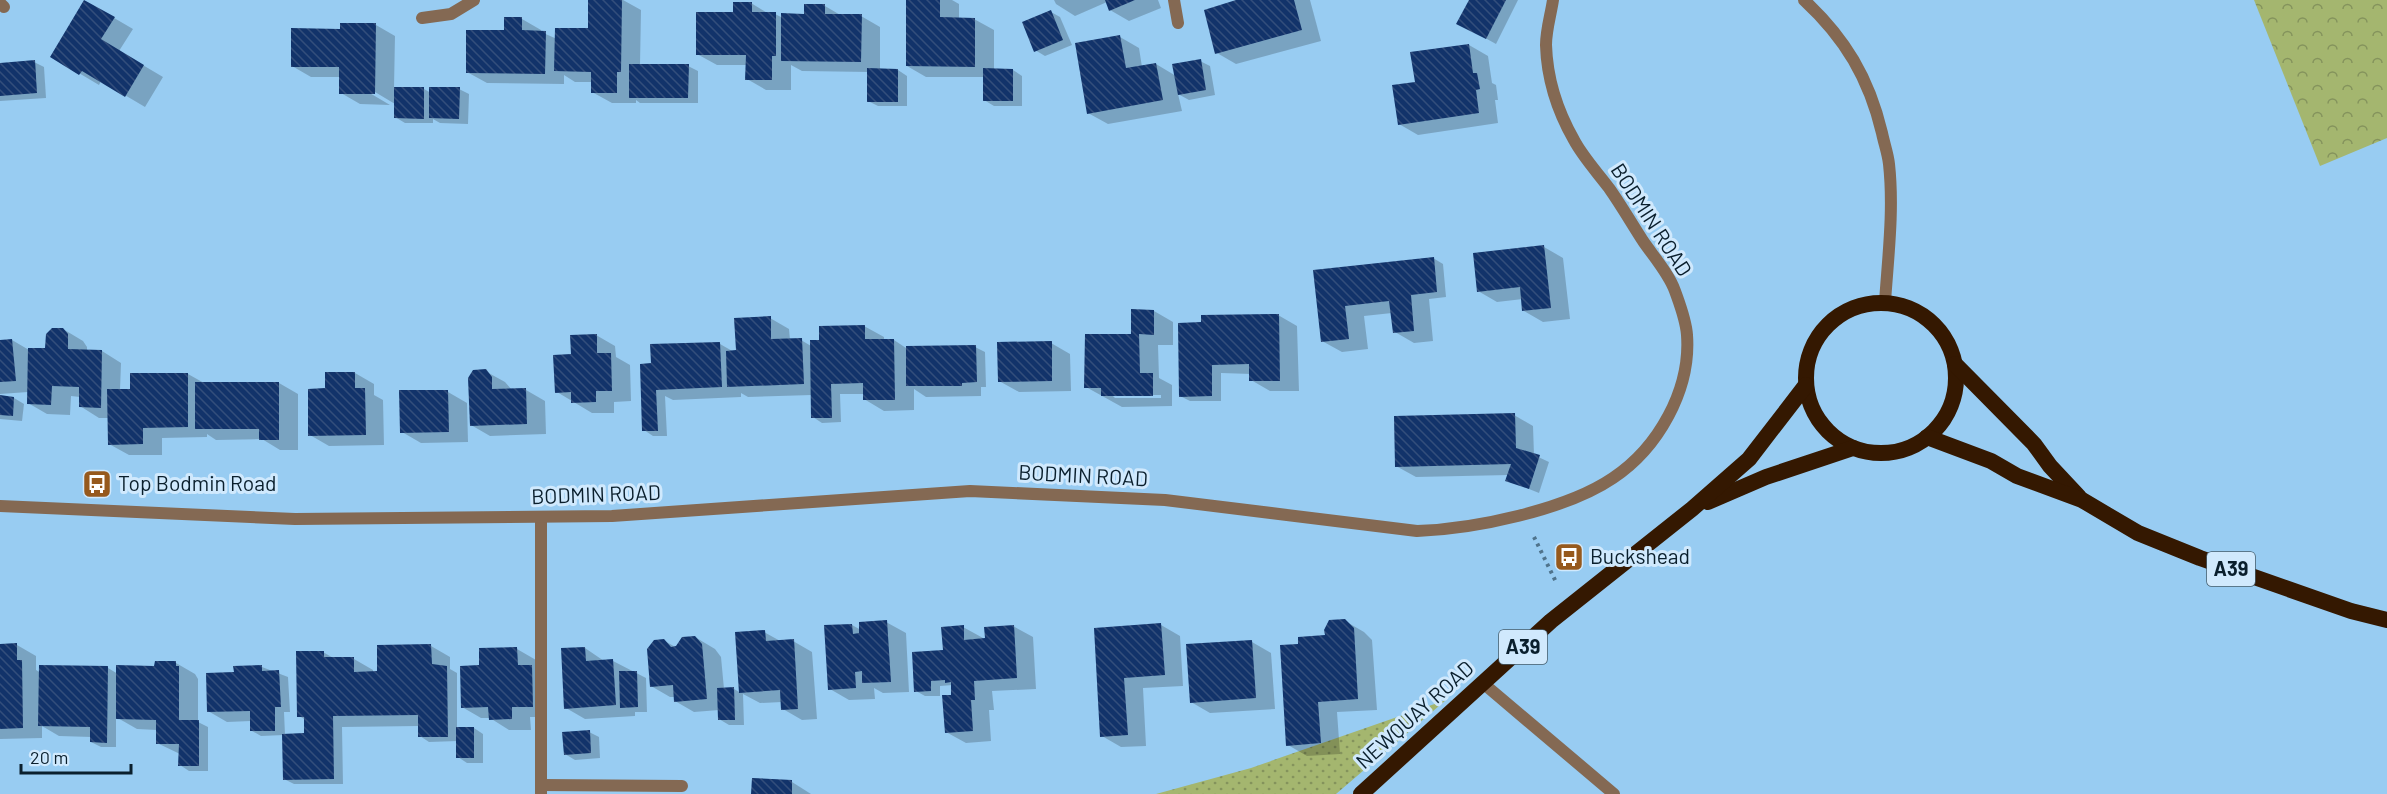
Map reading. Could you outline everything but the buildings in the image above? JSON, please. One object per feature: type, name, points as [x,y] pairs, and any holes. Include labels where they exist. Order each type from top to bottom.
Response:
[{"type":"highway","name":"A39","points":[[1885,302],[1910,308],[1931,321],[1946,341],[1955,364],[1956,385],[1951,405],[1941,422],[1927,437],[1905,449],[1879,453],[1853,448],[1830,433],[1814,411],[1806,385],[1807,363],[1814,343],[1827,325],[1844,312],[1863,304],[1885,302]]},
{"type":"highway","name":"A39","points":[[1955,364],[2034,444],[2050,466],[2082,500]]},
{"type":"highway","name":"NEWQUAY ROAD","points":[[1361,794],[1568,607],[1692,509],[1749,459],[1806,385]]},
{"type":"highway","name":"A39","points":[[1927,437],[1991,461],[2017,476],[2082,500],[2138,533],[2200,558],[2351,611],[2387,620]]},
{"type":"highway","name":"NEWQUAY ROAD","points":[[1692,509],[1766,477],[1853,448]]},
{"type":"street","points":[[422,18],[451,14],[474,0]]},
{"type":"street","points":[[1174,0],[1178,23]]},
{"type":"street","name":"BODMIN ROAD","points":[[0,506],[295,519],[612,516],[970,491],[1165,500],[1418,531],[1452,530],[1523,515],[1582,494],[1613,479],[1634,461],[1656,437],[1672,409],[1682,384],[1687,360],[1687,333],[1674,288],[1610,189],[1574,142],[1559,110],[1549,74],[1546,43],[1553,0]]},
{"type":"street","points":[[1804,0],[1824,19],[1859,67],[1877,111],[1889,163],[1890,234],[1885,302]]},
{"type":"street","points":[[541,517],[541,790],[682,786]]},
{"type":"street","points":[[1484,684],[1614,794]]},
{"type":"path","points":[[1523,515],[1568,607]]},
{"type":"green space","points":[[2254,0],[2387,0],[2387,138],[2320,166]]},
{"type":"green space","points":[[1446,700],[1336,794],[1156,794],[1251,768]]},
{"type":"place","name":"Top Bodmin Road","points":[[97,484]]},
{"type":"place","name":"Buckshead","points":[[1569,557]]}]
